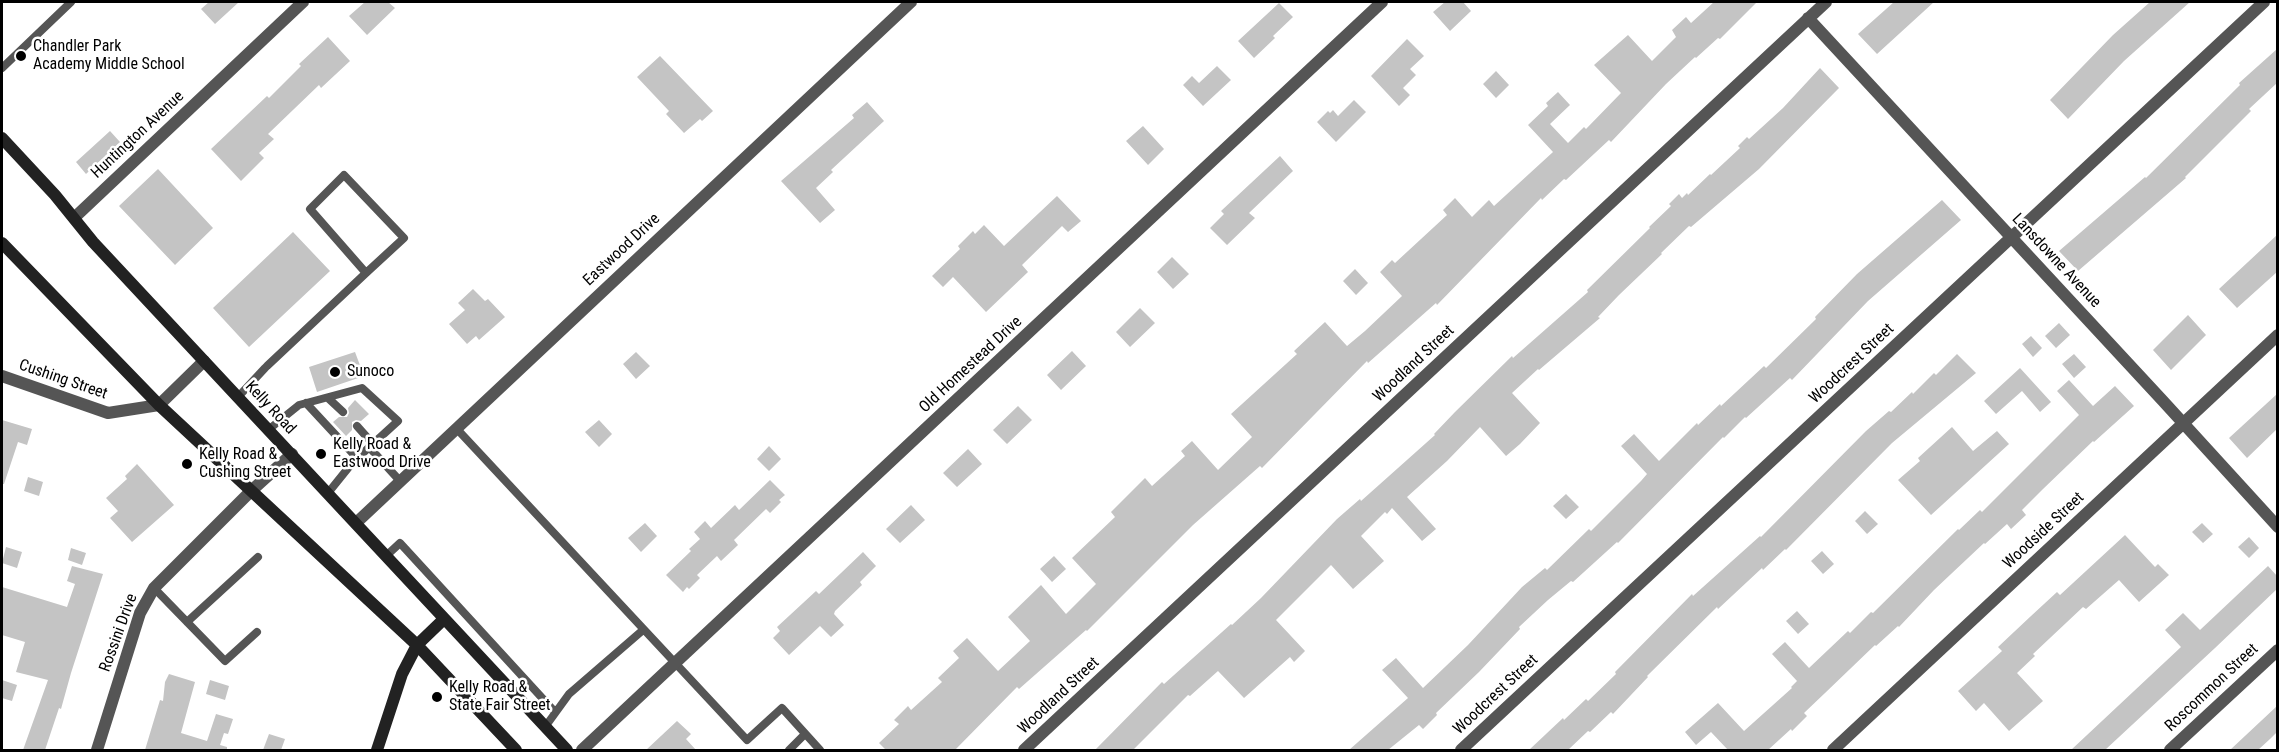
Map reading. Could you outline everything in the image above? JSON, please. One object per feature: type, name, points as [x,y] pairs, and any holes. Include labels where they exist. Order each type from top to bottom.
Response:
[{"type":"street","name":"Huntington Avenue","points":[[74,218],[303,2]]},
{"type":"street","name":"Eastwood Drive","points":[[356,523],[910,2]]},
{"type":"street","name":"Old Homestead Drive","points":[[582,750],[1382,2]]},
{"type":"street","name":"Woodland Street","points":[[1024,750],[1826,2]]},
{"type":"street","name":"Woodcrest Street","points":[[1461,750],[2264,2]]},
{"type":"street","name":"Lansdowne Avenue","points":[[1808,18],[2277,527]]},
{"type":"street","name":"Kelly Road","points":[[2,138],[55,195],[93,242],[567,750]]},
{"type":"street","points":[[2,243],[159,405],[417,645],[516,750]]},
{"type":"street","name":"Woodside Street","points":[[1833,750],[2277,335]]},
{"type":"street","points":[[159,405],[204,362]]},
{"type":"street","name":"Cushing Street","points":[[2,376],[108,413],[159,405]]},
{"type":"street","name":"Rossini Drive","points":[[97,750],[140,613],[154,588],[292,454]]},
{"type":"street","points":[[376,750],[398,683],[417,645],[444,619]]},
{"type":"street","name":"Roscommon Street","points":[[2170,750],[2277,650]]},
{"type":"lane","points":[[2,68],[65,4]]},
{"type":"lane","points":[[238,397],[265,368],[404,238],[344,175],[310,209],[366,273]]},
{"type":"lane","points":[[268,430],[299,405],[362,388],[398,421],[357,458],[328,493]]},
{"type":"lane","points":[[328,398],[343,412]]},
{"type":"lane","points":[[306,403],[357,458]]},
{"type":"lane","points":[[357,426],[400,481]]},
{"type":"lane","points":[[456,428],[747,740],[782,708],[820,750]]},
{"type":"lane","points":[[386,556],[400,543],[555,712]]},
{"type":"lane","points":[[187,622],[258,557]]},
{"type":"lane","points":[[154,588],[225,661],[257,632]]},
{"type":"lane","points":[[545,727],[568,693],[643,630]]},
{"type":"lane","points":[[789,750],[805,734]]},
{"type":"building","points":[[209,2],[239,2],[215,24],[201,9]]},
{"type":"building","points":[[365,2],[388,2],[395,8],[367,35],[349,16]]},
{"type":"building","points":[[1445,2],[1463,2],[1471,11],[1450,31],[1433,12]]},
{"type":"building","points":[[1714,2],[1757,2],[1720,39],[1718,38],[1695,57],[1666,84],[1611,142],[1609,140],[1566,180],[1564,179],[1542,200],[1541,198],[1437,305],[1436,303],[1368,363],[1367,361],[1262,468],[1260,466],[1193,525],[1087,631],[1019,689],[1017,687],[955,750],[886,750],[879,743],[899,724],[894,720],[908,706],[911,710],[942,682],[938,678],[959,658],[953,651],[967,638],[998,671],[1030,641],[1008,617],[1041,585],[1066,614],[1096,584],[1072,558],[1115,517],[1111,512],[1145,478],[1152,486],[1185,456],[1181,451],[1192,441],[1218,470],[1252,437],[1231,414],[1297,354],[1294,351],[1325,322],[1347,346],[1402,296],[1380,272],[1392,260],[1395,263],[1447,215],[1443,210],[1455,198],[1472,217],[1489,200],[1494,206],[1553,152],[1528,125],[1548,106],[1546,103],[1558,92],[1570,105],[1550,124],[1568,143],[1584,127],[1586,129],[1621,93],[1594,65],[1628,35],[1652,61],[1676,37],[1672,30],[1686,17],[1691,23]]},
{"type":"building","points":[[1894,2],[1934,2],[1877,54],[1858,34]]},
{"type":"building","points":[[2150,2],[2190,2],[2124,61],[2068,119],[2050,100],[2113,35]]},
{"type":"building","points":[[1279,3],[1293,17],[1254,58],[1238,41]]},
{"type":"building","points":[[328,37],[350,61],[321,88],[319,85],[268,134],[274,139],[259,153],[264,158],[241,181],[211,149],[267,96],[269,98],[301,66],[299,64]]},
{"type":"building","points":[[1407,39],[1424,56],[1410,69],[1416,75],[1403,88],[1410,95],[1399,106],[1371,76]]},
{"type":"building","points":[[2277,49],[2277,83],[2249,109],[2251,111],[2186,178],[2078,271],[2059,251],[2146,178],[2240,85],[2239,83]]},
{"type":"building","points":[[660,56],[713,111],[684,133],[666,114],[669,111],[637,77]]},
{"type":"building","points":[[1217,66],[1231,80],[1203,106],[1183,85],[1192,76],[1199,83]]},
{"type":"building","points":[[1820,68],[1839,88],[1759,169],[1691,227],[1689,226],[1619,295],[1598,317],[1600,318],[1512,393],[1540,423],[1520,444],[1506,456],[1480,427],[1407,497],[1436,529],[1422,541],[1392,508],[1387,514],[1385,512],[1361,536],[1384,561],[1353,589],[1331,565],[1276,620],[1305,651],[1294,662],[1290,657],[1244,698],[1218,671],[1190,696],[1188,695],[1133,750],[1095,750],[1162,682],[1164,684],[1261,598],[1337,519],[1360,499],[1361,501],[1435,435],[1512,356],[1513,358],[1588,292],[1587,290],[1671,206],[1669,204],[1679,194],[1682,198],[1687,193],[1688,195],[1711,175],[1740,148],[1738,146],[1747,137],[1749,139],[1783,108]]},
{"type":"building","points":[[1496,71],[1509,85],[1496,98],[1483,84]]},
{"type":"building","points":[[1354,100],[1366,112],[1336,142],[1317,122],[1328,111],[1330,113],[1333,110],[1338,116]]},
{"type":"building","points":[[867,102],[884,121],[831,170],[833,172],[816,188],[835,210],[820,223],[781,181],[854,118],[852,115]]},
{"type":"building","points":[[1143,126],[1164,149],[1148,165],[1126,141]]},
{"type":"building","points":[[110,131],[120,142],[86,174],[76,162]]},
{"type":"building","points":[[1280,156],[1293,171],[1249,213],[1255,218],[1227,245],[1210,228],[1224,214],[1221,211]]},
{"type":"building","points":[[158,169],[213,228],[175,265],[119,206]]},
{"type":"building","points":[[1057,196],[1081,221],[1068,232],[1062,226],[1022,265],[1028,272],[986,312],[953,277],[943,287],[932,276],[960,249],[958,246],[973,231],[975,234],[984,225],[1004,246]]},
{"type":"building","points":[[1942,200],[1961,220],[1868,301],[1792,380],[1790,378],[1723,437],[1618,543],[1573,582],[1571,581],[1548,600],[1519,627],[1520,629],[1436,713],[1437,715],[1423,729],[1419,725],[1388,750],[1349,750],[1408,698],[1382,670],[1396,658],[1423,688],[1468,645],[1522,587],[1545,568],[1547,570],[1589,529],[1591,531],[1641,481],[1647,474],[1621,446],[1634,434],[1659,461],[1697,423],[1698,425],[1720,404],[1721,406],[1764,366],[1766,368],[1816,319],[1815,317],[1857,274]]},
{"type":"building","points":[[293,232],[330,271],[249,347],[213,308]]},
{"type":"building","points":[[2277,235],[2277,272],[2237,308],[2219,289]]},
{"type":"building","points":[[1172,257],[1189,274],[1173,289],[1157,272]]},
{"type":"building","points":[[1355,269],[1368,283],[1356,295],[1343,281]]},
{"type":"building","points":[[473,289],[485,301],[488,299],[505,317],[479,340],[476,336],[467,344],[449,324],[465,310],[458,303]]},
{"type":"building","points":[[1140,308],[1155,323],[1130,347],[1116,332]]},
{"type":"building","points":[[2188,315],[2206,335],[2171,370],[2153,350]]},
{"type":"building","points":[[2059,323],[2070,335],[2056,348],[2045,336]]},
{"type":"building","points":[[2031,336],[2042,348],[2033,357],[2022,344]]},
{"type":"building","points":[[1072,351],[1086,366],[1061,390],[1047,375]]},
{"type":"building","points":[[355,352],[364,376],[317,392],[309,367]]},
{"type":"building","points":[[636,352],[650,366],[636,379],[623,364]]},
{"type":"building","points":[[1957,354],[1976,373],[1892,443],[1786,550],[1763,570],[1762,568],[1718,609],[1717,607],[1647,676],[1613,714],[1611,712],[1568,750],[1529,750],[1563,718],[1564,720],[1586,699],[1588,701],[1692,594],[1693,596],[1761,537],[1866,431],[1912,392],[1913,394],[1934,373],[1936,375]]},
{"type":"building","points":[[2074,354],[2086,367],[2074,378],[2062,364]]},
{"type":"building","points":[[2020,368],[2051,402],[2040,412],[2022,391],[1996,414],[1984,401]]},
{"type":"building","points":[[2069,380],[2093,406],[2115,386],[2134,406],[2093,441],[2022,510],[2026,515],[2011,529],[2007,524],[1984,543],[1899,627],[1875,645],[1804,713],[1807,716],[1792,731],[1791,729],[1768,750],[1728,750],[1711,732],[1696,745],[1685,732],[1718,703],[1744,731],[1792,688],[1797,681],[1772,654],[1785,642],[1809,668],[1848,631],[1850,633],[1871,612],[1873,613],[1958,529],[1980,510],[1982,512],[2079,415],[2057,391]]},
{"type":"building","points":[[2277,394],[2277,429],[2247,458],[2229,438]]},
{"type":"building","points":[[355,400],[369,414],[361,421],[352,422],[352,430],[346,436],[333,422],[339,417],[347,417],[348,408]]},
{"type":"building","points":[[1018,406],[1032,420],[1007,444],[993,430]]},
{"type":"building","points":[[2,420],[32,429],[27,445],[18,442],[4,484],[2,484]]},
{"type":"building","points":[[599,420],[612,434],[599,447],[585,432]]},
{"type":"building","points":[[1952,427],[1973,451],[1997,431],[2009,444],[1931,515],[1898,480],[1920,461],[1918,458]]},
{"type":"building","points":[[769,446],[781,459],[769,471],[757,459]]},
{"type":"building","points":[[968,449],[982,464],[957,487],[943,473]]},
{"type":"building","points":[[137,464],[174,505],[132,542],[110,518],[118,511],[106,498],[127,479],[125,476]]},
{"type":"building","points":[[28,477],[43,482],[39,496],[24,491]]},
{"type":"building","points":[[770,480],[785,495],[779,500],[781,502],[770,513],[766,509],[734,540],[738,545],[721,561],[717,556],[697,575],[700,578],[683,592],[666,575],[700,539],[694,532],[705,521],[711,528],[735,505],[739,510]]},
{"type":"building","points":[[1566,494],[1579,507],[1566,519],[1553,506]]},
{"type":"building","points":[[911,505],[925,520],[900,543],[886,529]]},
{"type":"building","points":[[1865,511],[1878,524],[1867,534],[1855,521]]},
{"type":"building","points":[[645,523],[657,536],[641,552],[628,538]]},
{"type":"building","points":[[2202,523],[2213,534],[2203,543],[2192,532]]},
{"type":"building","points":[[2125,535],[2155,567],[2158,564],[2169,575],[2139,602],[2119,580],[2086,609],[2083,607],[2033,654],[2035,656],[2017,673],[2043,701],[2009,731],[1984,703],[1976,711],[1958,691],[2002,651],[1998,647],[2031,616],[2057,592],[2060,595]]},
{"type":"building","points":[[2249,537],[2259,548],[2249,558],[2238,547]]},
{"type":"building","points":[[6,547],[22,552],[17,568],[2,563]]},
{"type":"building","points":[[71,548],[86,553],[82,565],[68,560]]},
{"type":"building","points":[[1822,551],[1834,564],[1823,574],[1811,561]]},
{"type":"building","points":[[863,552],[876,566],[860,582],[862,585],[835,611],[834,614],[844,625],[831,637],[820,626],[789,655],[773,638],[780,631],[777,627],[816,591],[819,594]]},
{"type":"building","points":[[1054,556],[1066,569],[1052,582],[1040,569]]},
{"type":"building","points":[[72,566],[103,574],[61,709],[59,708],[45,750],[23,750],[48,680],[16,672],[25,642],[2,635],[2,587],[67,607],[75,584],[67,581]]},
{"type":"building","points":[[2268,566],[2277,576],[2277,589],[2215,648],[2105,750],[2071,750],[2181,647],[2165,630],[2183,613],[2200,630]]},
{"type":"building","points":[[1797,611],[1809,624],[1798,634],[1786,621]]},
{"type":"building","points":[[169,674],[195,682],[181,733],[207,741],[216,714],[233,719],[228,734],[224,733],[220,745],[227,747],[227,750],[145,750],[160,700],[163,701],[165,682]]},
{"type":"building","points":[[2,680],[17,685],[12,701],[2,698]]},
{"type":"building","points":[[210,680],[229,686],[225,700],[206,694]]},
{"type":"building","points":[[2277,706],[2277,732],[2270,739],[2258,750],[2230,750]]},
{"type":"building","points":[[677,721],[691,734],[686,739],[696,750],[646,750]]},
{"type":"building","points":[[269,734],[285,739],[281,750],[263,750]]},
{"type":"place","name":"Chandler Park Academy Middle School","points":[[21,56]]},
{"type":"place","name":"Sunoco","points":[[335,372]]},
{"type":"place","name":"Kelly Road & Eastwood Drive","points":[[321,454]]},
{"type":"place","name":"Kelly Road & Cushing Street","points":[[187,464]]},
{"type":"place","name":"Kelly Road & State Fair Street","points":[[437,697]]}]
